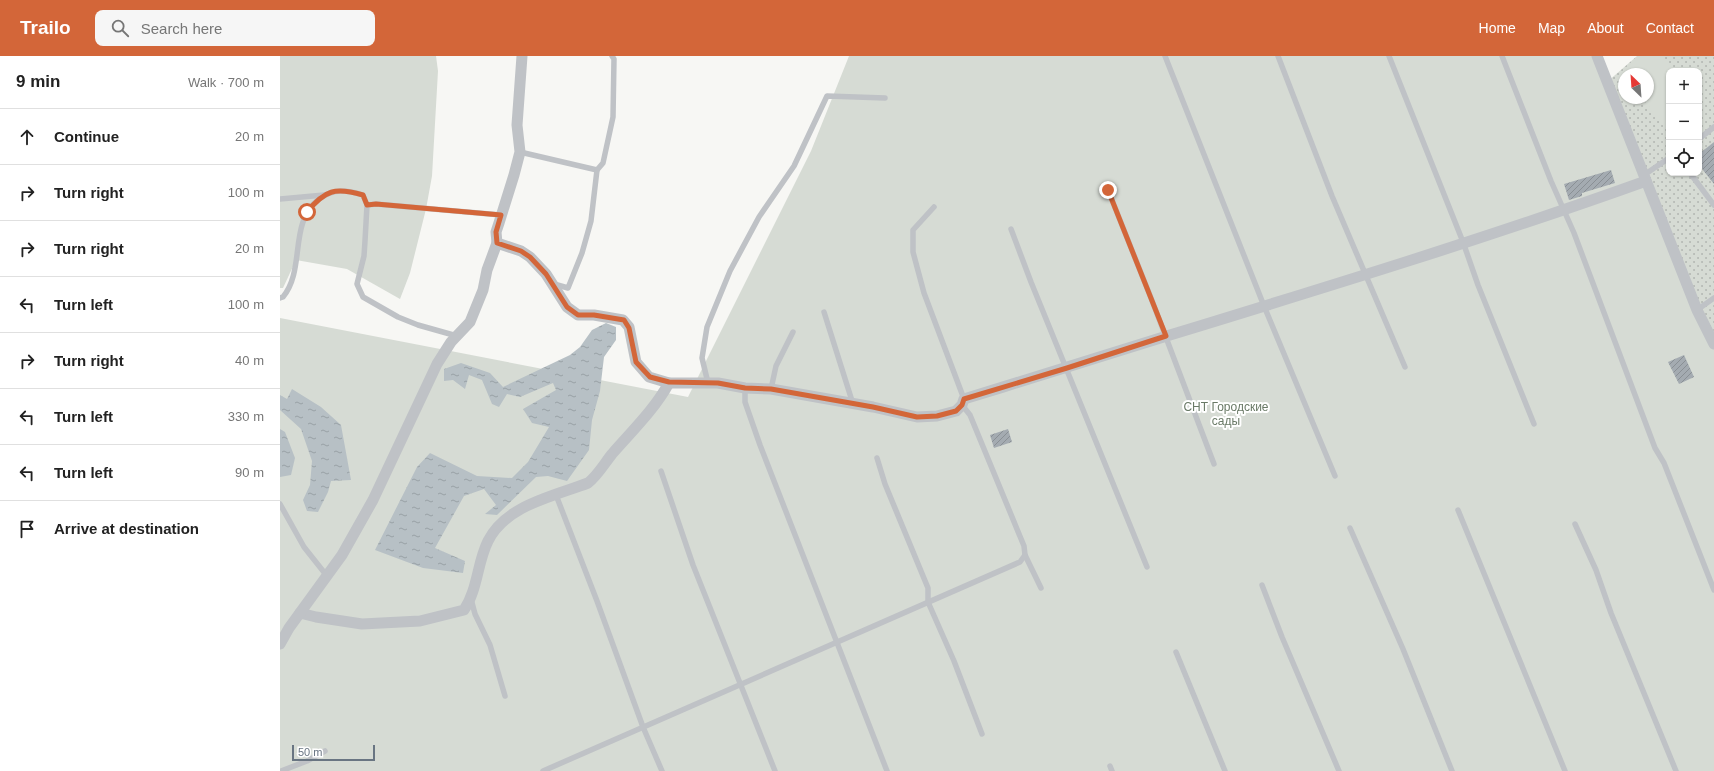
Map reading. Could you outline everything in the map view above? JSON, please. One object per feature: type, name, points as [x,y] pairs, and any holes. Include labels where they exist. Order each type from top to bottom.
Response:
[{"type":"street","points":[[1597,56],[1697,310],[1714,344]]},
{"type":"street","points":[[280,644],[300,613],[342,555],[373,500],[436,364],[451,342],[470,322],[483,290],[487,270],[497,243],[496,232],[520,152],[517,125],[518,99],[525,57]]},
{"type":"street","points":[[497,243],[521,251],[530,257],[553,284],[567,307],[578,315],[594,315],[624,320],[629,328],[636,362],[650,377],[669,382],[718,383],[745,388],[771,389],[917,417],[937,416],[956,411],[963,402],[1564,210],[1645,178]]},
{"type":"street","points":[[300,613],[362,624],[420,621],[464,610],[471,599],[488,541],[504,519],[529,504],[588,483],[596,476],[611,456],[659,400],[669,382]]},
{"type":"lane","points":[[553,284],[568,288],[582,253],[590,221],[596,170],[603,163],[613,117],[614,59],[612,56]]},
{"type":"lane","points":[[1165,56],[1264,306],[1335,476]]},
{"type":"lane","points":[[1278,56],[1332,196],[1405,367]]},
{"type":"lane","points":[[1389,56],[1534,424]]},
{"type":"lane","points":[[1502,56],[1602,305],[1655,448],[1664,463],[1714,590]]},
{"type":"lane","points":[[708,383],[702,358],[707,326],[730,271],[759,217],[794,166],[827,96],[885,98]]},
{"type":"lane","points":[[1702,137],[1714,127]]},
{"type":"lane","points":[[520,152],[596,170]]},
{"type":"lane","points":[[1645,178],[1666,160]]},
{"type":"lane","points":[[1692,176],[1714,205]]},
{"type":"lane","points":[[280,199],[324,195],[337,190],[363,195],[367,205],[364,256],[357,284],[363,297],[369,302],[398,317],[418,325],[457,336]]},
{"type":"lane","points":[[1108,190],[1166,336],[1214,464]]},
{"type":"lane","points":[[280,298],[283,298],[288,292],[290,286],[294,273],[301,228],[307,212],[314,203],[324,195]]},
{"type":"lane","points":[[367,205],[376,204],[501,215]]},
{"type":"lane","points":[[934,207],[913,230],[913,252],[924,293],[963,402],[973,422],[1024,546],[1025,555],[1041,588]]},
{"type":"lane","points":[[1011,229],[1030,282],[1067,368],[1147,567]]},
{"type":"lane","points":[[1697,310],[1714,298]]},
{"type":"lane","points":[[824,312],[853,404]]},
{"type":"lane","points":[[771,389],[776,366],[792,332]]},
{"type":"lane","points":[[745,388],[745,402],[755,430],[887,771]]},
{"type":"lane","points":[[878,458],[885,484],[928,588],[928,602],[954,661],[982,734]]},
{"type":"lane","points":[[661,471],[693,565],[775,771]]},
{"type":"lane","points":[[556,495],[643,727],[662,771]]},
{"type":"lane","points":[[280,504],[304,546],[327,576]]},
{"type":"lane","points":[[1458,510],[1565,771]]},
{"type":"lane","points":[[1575,524],[1596,570],[1611,613],[1676,771]]},
{"type":"lane","points":[[1350,528],[1403,649],[1452,771]]},
{"type":"lane","points":[[543,771],[554,769],[643,727],[1020,562],[1025,555]]},
{"type":"lane","points":[[1262,585],[1282,638],[1339,771]]},
{"type":"lane","points":[[471,599],[475,614],[490,645],[505,696]]},
{"type":"lane","points":[[1176,652],[1225,771]]},
{"type":"lane","points":[[281,771],[307,761],[325,751]]},
{"type":"green space","points":[[280,56],[436,56],[438,71],[432,176],[426,209],[410,273],[400,299],[347,269],[296,260],[283,288],[280,288]]},
{"type":"green space","name":"СНТ Городские сады","points":[[849,56],[1597,56],[1714,344],[1714,771],[280,771],[280,318],[688,397],[811,151]]},
{"type":"green space","points":[[1637,56],[1714,56],[1714,344],[1607,82],[1618,72],[1618,104],[1654,104],[1654,68],[1623,68]]},
{"type":"green space","points":[[1642,56],[1660,56],[1670,68],[1666,68],[1666,127],[1647,104],[1654,104],[1654,68],[1628,68]]},
{"type":"water","points":[[606,323],[616,327],[616,340],[604,357],[600,391],[592,420],[589,450],[567,481],[548,476],[536,477],[497,515],[485,514],[496,505],[484,489],[464,496],[435,548],[465,561],[463,573],[423,568],[375,550],[417,467],[430,453],[477,476],[512,478],[528,462],[549,427],[532,423],[523,409],[556,390],[553,383],[520,397],[507,394],[499,407],[492,404],[482,380],[469,375],[465,389],[453,380],[444,381],[444,369],[461,363],[490,373],[503,387],[570,355],[580,347],[592,330]]},
{"type":"water","points":[[292,389],[321,407],[341,425],[351,480],[331,481],[328,492],[318,512],[307,511],[303,500],[310,485],[312,461],[301,429],[280,410],[280,395],[287,399]]},
{"type":"water","points":[[280,429],[285,432],[295,458],[291,475],[280,477]]},
{"type":"building","points":[[1714,142],[1714,184],[1702,169],[1702,152]]},
{"type":"building","points":[[1611,170],[1615,183],[1582,193],[1582,196],[1569,200],[1564,184]]},
{"type":"building","points":[[1684,355],[1694,377],[1679,384],[1668,362]]},
{"type":"building","points":[[1008,429],[1012,442],[994,448],[990,435]]},
{"type":"route","points":[[307,212],[314,203],[324,195],[337,190],[363,195],[367,205],[376,204],[501,215],[496,232],[497,243],[521,251],[530,257],[546,274],[567,307],[578,315],[594,315],[624,320],[629,328],[636,362],[650,377],[669,382],[718,383],[745,388],[771,389],[873,407],[917,417],[937,416],[956,411],[962,405],[964,399],[1166,336],[1108,190]]}]
